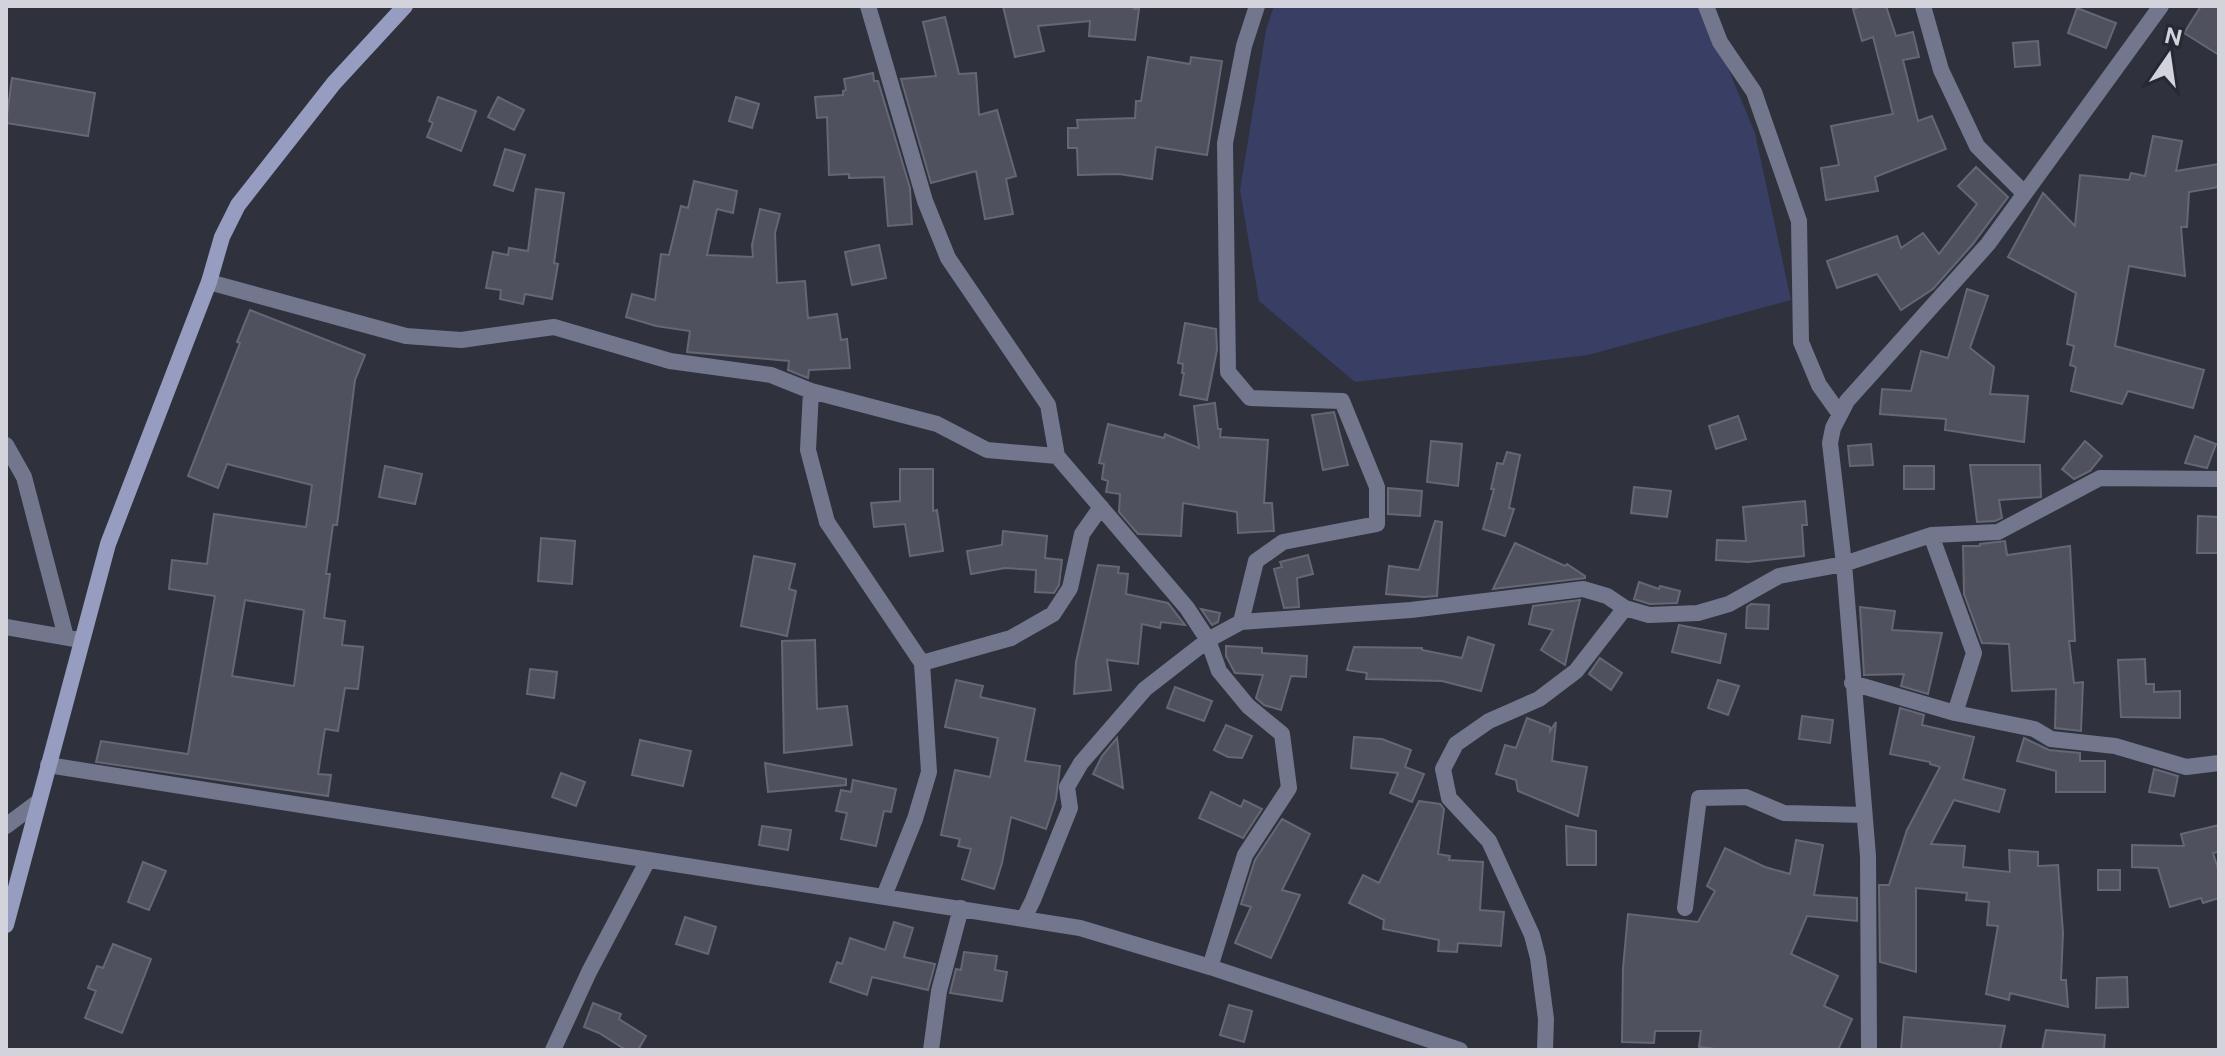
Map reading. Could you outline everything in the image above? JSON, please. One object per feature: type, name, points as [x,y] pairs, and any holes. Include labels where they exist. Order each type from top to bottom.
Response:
[{"type":"main road","points":[[6,925],[48,765],[73,639],[209,282],[222,237],[238,205],[334,83],[405,6]]},
{"type":"street","points":[[868,6],[925,201],[948,258],[1048,405],[1057,456],[1187,608],[1208,640],[1219,671],[1248,706],[1282,734],[1289,788],[1245,855],[1210,967]]},
{"type":"street","points":[[1241,622],[1256,561],[1283,542],[1377,524],[1377,487],[1342,401],[1250,398],[1228,372],[1225,143],[1244,46],[1257,6]]},
{"type":"street","points":[[1706,6],[1720,42],[1754,92],[1799,221],[1801,342],[1819,385],[1839,413]]},
{"type":"street","points":[[1923,6],[1941,70],[1977,146],[2024,193]]},
{"type":"street","points":[[1869,1050],[1868,856],[1844,564],[1830,443],[1839,413],[1988,244],[2161,6]]},
{"type":"street","points":[[209,282],[406,336],[461,340],[554,327],[670,361],[771,375],[811,391],[937,424],[987,450],[1057,456]]},
{"type":"street","points":[[811,391],[808,450],[827,522],[922,663],[929,772],[915,819],[884,896]]},
{"type":"street","points":[[6,445],[24,477],[73,639],[6,627]]},
{"type":"street","points":[[1024,918],[1070,808],[1067,787],[1081,763],[1145,689],[1208,640],[1241,622],[1411,610],[1583,589],[1649,615],[1698,613],[1729,604],[1779,576],[1844,564],[1931,535],[1998,532],[2100,478],[2219,479]]},
{"type":"street","points":[[922,663],[1011,638],[1053,614],[1070,588],[1082,534],[1101,507]]},
{"type":"street","points":[[1931,535],[1974,653],[1955,713]]},
{"type":"street","points":[[1545,1050],[1546,1019],[1532,935],[1489,841],[1449,798],[1443,769],[1456,744],[1489,721],[1539,699],[1576,671],[1625,608]]},
{"type":"street","points":[[1852,683],[1955,713],[2034,729],[2051,739],[2115,746],[2186,767],[2219,763]]},
{"type":"street","points":[[48,765],[1080,928],[1210,967],[1460,1050]]},
{"type":"street","points":[[1685,908],[1699,798],[1746,797],[1784,813],[1864,815]]},
{"type":"street","points":[[6,826],[38,802]]},
{"type":"street","points":[[553,1050],[589,972],[648,860]]},
{"type":"street","points":[[931,1050],[939,991],[961,908]]},
{"type":"shaded area","points":[[1274,6],[1702,6],[1755,133],[1791,300],[1588,355],[1355,382],[1259,301],[1240,190],[1266,30]]},
{"type":"building","points":[[1003,6],[1135,6],[1134,9],[1139,9],[1135,40],[1089,36],[1090,21],[1038,26],[1044,51],[1015,57]]},
{"type":"building","points":[[1886,6],[1896,36],[1913,32],[1919,57],[1903,60],[1918,121],[1932,116],[1946,149],[1875,177],[1878,191],[1826,200],[1821,168],[1839,165],[1831,126],[1893,114],[1873,37],[1862,41],[1853,9]]},
{"type":"building","points":[[2201,6],[2219,6],[2219,55],[2184,33]]},
{"type":"building","points":[[2077,8],[2116,23],[2106,48],[2068,33]]},
{"type":"building","points":[[945,17],[959,74],[976,73],[979,115],[997,110],[1016,176],[1006,179],[1013,214],[985,219],[976,171],[931,183],[901,79],[936,76],[923,22]]},
{"type":"building","points":[[2038,41],[2040,65],[2015,67],[2013,43]]},
{"type":"building","points":[[1148,57],[1190,64],[1191,57],[1222,61],[1207,155],[1156,147],[1152,179],[1119,174],[1078,175],[1077,148],[1068,148],[1068,128],[1078,128],[1077,120],[1135,118],[1136,101],[1141,101]]},
{"type":"building","points":[[873,73],[910,188],[912,224],[888,226],[884,177],[829,175],[827,117],[817,118],[815,97],[843,95],[846,90],[844,79]]},
{"type":"building","points":[[12,78],[95,93],[88,136],[6,123]]},
{"type":"building","points":[[438,97],[476,111],[461,151],[427,137]]},
{"type":"building","points":[[498,97],[524,110],[514,130],[488,117]]},
{"type":"building","points":[[736,97],[759,104],[752,128],[729,121]]},
{"type":"building","points":[[2153,136],[2182,141],[2176,171],[2219,164],[2219,187],[2189,192],[2187,227],[2181,227],[2185,276],[2129,266],[2115,346],[2204,370],[2193,408],[2128,391],[2122,404],[2071,391],[2076,367],[2070,365],[2074,346],[2067,344],[2076,293],[2008,257],[2043,193],[2075,226],[2080,175],[2129,180],[2131,173],[2145,176]]},
{"type":"building","points":[[505,149],[525,155],[513,191],[494,185]]},
{"type":"building","points":[[1976,167],[2008,197],[1972,245],[1933,289],[1901,310],[1877,274],[1837,288],[1827,261],[1897,236],[1901,248],[1923,233],[1939,254],[1977,204],[1958,186]]},
{"type":"building","points":[[694,181],[737,191],[733,213],[717,209],[707,255],[753,257],[752,245],[760,209],[780,214],[775,233],[777,283],[805,281],[808,318],[837,314],[841,340],[847,339],[850,368],[809,370],[808,378],[788,370],[789,361],[687,352],[690,331],[626,317],[632,294],[655,300],[661,254],[669,255],[681,206],[688,208]]},
{"type":"building","points":[[536,189],[564,193],[552,299],[525,294],[523,304],[500,299],[501,290],[486,288],[493,252],[508,255],[509,248],[528,251]]},
{"type":"building","points":[[879,245],[886,278],[852,285],[845,252]]},
{"type":"building","points":[[1967,289],[1988,296],[1970,348],[1994,367],[1990,394],[2028,396],[2024,442],[1945,430],[1946,419],[1880,414],[1882,389],[1911,391],[1921,351],[1948,358]]},
{"type":"building","points":[[250,310],[365,355],[355,380],[337,525],[333,525],[326,574],[330,574],[324,618],[345,621],[342,645],[363,647],[358,689],[345,688],[338,731],[325,729],[318,774],[331,775],[328,796],[96,762],[101,741],[188,754],[215,596],[169,589],[172,560],[207,564],[214,514],[306,527],[312,485],[227,464],[218,488],[188,476],[240,343],[237,342]],"holes":[[[245,600],[304,610],[294,686],[232,676]]]},
{"type":"building","points":[[1185,323],[1216,329],[1217,350],[1207,400],[1180,395],[1184,373],[1183,364],[1178,363]]},
{"type":"building","points":[[1215,403],[1220,437],[1268,440],[1264,503],[1272,503],[1274,531],[1238,533],[1237,512],[1183,503],[1181,536],[1138,534],[1119,512],[1120,494],[1106,492],[1108,481],[1102,479],[1104,464],[1099,463],[1108,424],[1164,438],[1165,434],[1199,448],[1194,406]]},
{"type":"building","points":[[1334,412],[1348,465],[1323,470],[1312,415]]},
{"type":"building","points":[[1738,416],[1746,439],[1716,449],[1709,426]]},
{"type":"building","points":[[2195,436],[2216,444],[2207,468],[2185,463]]},
{"type":"building","points":[[1431,441],[1462,444],[1458,486],[1427,482]]},
{"type":"building","points":[[2085,441],[2102,456],[2090,471],[2074,479],[2062,469]]},
{"type":"building","points":[[1871,444],[1873,465],[1850,466],[1848,446]]},
{"type":"building","points":[[1507,452],[1520,455],[1509,508],[1514,509],[1505,536],[1483,529],[1494,489],[1491,489],[1497,463],[1503,464]]},
{"type":"building","points":[[1970,465],[2040,465],[2041,497],[1999,500],[2002,518],[1977,522]]},
{"type":"building","points":[[385,466],[422,474],[415,504],[379,497]]},
{"type":"building","points":[[1904,466],[1934,466],[1934,489],[1904,489]]},
{"type":"building","points":[[900,469],[933,469],[933,511],[937,510],[943,551],[910,556],[905,524],[874,527],[871,503],[900,501]]},
{"type":"building","points":[[1634,487],[1671,491],[1667,517],[1631,513]]},
{"type":"building","points":[[1388,488],[1422,491],[1420,516],[1388,514]]},
{"type":"building","points":[[1805,501],[1807,525],[1802,525],[1804,556],[1748,562],[1716,560],[1717,540],[1746,541],[1743,507]]},
{"type":"building","points":[[2198,516],[2219,517],[2219,553],[2197,553]]},
{"type":"building","points":[[1435,521],[1442,522],[1437,596],[1386,594],[1389,566],[1419,570]]},
{"type":"building","points":[[1003,531],[1047,536],[1045,558],[1062,560],[1059,585],[1054,593],[1035,592],[1036,570],[1005,568],[971,574],[967,551],[1002,545]]},
{"type":"building","points":[[541,538],[575,541],[572,584],[538,581]]},
{"type":"building","points":[[2005,541],[2007,555],[2070,546],[2075,641],[2069,641],[2074,683],[2083,682],[2081,731],[2055,728],[2056,689],[2012,691],[2009,644],[1982,643],[1964,594],[1963,546]]},
{"type":"building","points":[[1515,543],[1565,566],[1567,564],[1585,578],[1493,589]]},
{"type":"building","points":[[1308,555],[1313,574],[1297,578],[1299,607],[1284,608],[1274,569],[1282,567],[1280,562]]},
{"type":"building","points":[[754,556],[795,564],[789,589],[796,591],[787,636],[741,626]]},
{"type":"building","points":[[1098,565],[1119,567],[1118,573],[1128,574],[1126,594],[1168,603],[1185,625],[1161,622],[1160,628],[1142,624],[1138,664],[1107,660],[1111,690],[1074,694],[1076,662]]},
{"type":"building","points":[[1639,582],[1659,589],[1660,586],[1680,591],[1677,603],[1650,604],[1634,599]]},
{"type":"building","points":[[1580,600],[1565,665],[1541,650],[1553,630],[1529,624],[1533,606]]},
{"type":"building","points":[[1751,604],[1769,605],[1768,629],[1746,628],[1747,607]]},
{"type":"building","points":[[1860,607],[1895,611],[1892,630],[1942,633],[1928,694],[1901,686],[1904,674],[1864,675]]},
{"type":"building","points":[[1201,609],[1220,613],[1218,622],[1212,625]]},
{"type":"building","points":[[1679,625],[1726,634],[1720,663],[1672,652]]},
{"type":"building","points":[[1468,637],[1494,645],[1481,691],[1442,681],[1366,679],[1367,673],[1347,670],[1354,647],[1422,648],[1462,658]]},
{"type":"building","points":[[815,640],[817,709],[847,706],[852,745],[784,753],[782,641]]},
{"type":"building","points":[[1226,646],[1262,648],[1262,653],[1307,656],[1306,677],[1291,676],[1281,710],[1264,705],[1256,698],[1263,675],[1235,673],[1226,656]]},
{"type":"building","points":[[1600,658],[1622,673],[1611,690],[1589,674]]},
{"type":"building","points":[[2145,659],[2146,684],[2154,684],[2154,692],[2180,691],[2180,718],[2121,717],[2118,660]]},
{"type":"building","points":[[530,669],[557,672],[554,698],[527,694]]},
{"type":"building","points":[[956,680],[983,686],[980,697],[1035,709],[1025,761],[1060,766],[1056,799],[1046,829],[1011,817],[994,889],[962,879],[971,849],[958,846],[960,839],[941,835],[955,770],[990,777],[998,738],[945,727]]},
{"type":"building","points":[[1718,680],[1739,686],[1728,715],[1708,708]]},
{"type":"building","points":[[1175,687],[1212,701],[1204,721],[1167,708]]},
{"type":"building","points":[[1900,708],[1924,715],[1922,725],[1974,737],[1963,779],[2005,790],[1999,812],[1954,800],[1931,844],[1965,846],[1963,867],[2010,872],[2009,850],[2038,852],[2038,866],[2058,865],[2063,933],[2061,980],[2066,980],[2068,1007],[2010,993],[2009,1000],[1986,994],[1998,926],[1987,925],[1989,902],[1966,900],[1967,893],[1916,888],[1916,972],[1880,962],[1879,885],[1889,885],[1907,830],[1940,767],[1890,754]]},
{"type":"building","points":[[1802,716],[1833,720],[1830,743],[1799,739]]},
{"type":"building","points":[[1527,718],[1550,727],[1550,731],[1556,722],[1552,761],[1587,767],[1578,816],[1518,791],[1516,780],[1496,774],[1505,745],[1516,748]]},
{"type":"building","points":[[1226,725],[1252,736],[1242,758],[1228,757],[1214,750]]},
{"type":"building","points":[[1354,737],[1382,739],[1411,750],[1405,767],[1424,774],[1412,802],[1390,793],[1398,773],[1351,768]]},
{"type":"building","points":[[1117,738],[1123,788],[1093,774],[1102,756]]},
{"type":"building","points":[[2024,738],[2049,750],[2080,753],[2080,761],[2105,761],[2105,792],[2056,792],[2056,771],[2017,761]]},
{"type":"building","points":[[640,740],[691,751],[683,786],[632,775]]},
{"type":"building","points":[[765,763],[846,779],[846,785],[768,792]]},
{"type":"building","points":[[2154,769],[2178,776],[2174,796],[2149,792]]},
{"type":"building","points":[[561,773],[585,782],[576,806],[552,797]]},
{"type":"building","points":[[853,780],[896,789],[891,812],[884,811],[876,846],[841,839],[847,813],[836,811],[841,790],[851,792]]},
{"type":"building","points":[[1211,792],[1241,807],[1244,800],[1262,809],[1243,838],[1199,818]]},
{"type":"building","points":[[1419,801],[1440,804],[1444,809],[1438,854],[1450,856],[1449,860],[1483,862],[1480,910],[1504,912],[1501,946],[1458,943],[1457,952],[1438,951],[1439,940],[1383,929],[1384,920],[1349,903],[1363,875],[1379,883]]},
{"type":"building","points":[[1282,819],[1310,834],[1282,890],[1300,895],[1271,958],[1235,943],[1251,907],[1241,904],[1255,860]]},
{"type":"building","points":[[2219,825],[2219,852],[2213,853],[2219,872],[2219,898],[2203,903],[2201,898],[2170,907],[2158,868],[2132,867],[2132,845],[2184,846],[2181,834]]},
{"type":"building","points":[[762,826],[791,830],[788,850],[759,845]]},
{"type":"building","points":[[1566,826],[1596,831],[1596,865],[1567,865]]},
{"type":"building","points":[[1796,840],[1823,845],[1814,895],[1857,898],[1857,921],[1807,916],[1791,954],[1838,976],[1824,1006],[1852,1019],[1838,1050],[1724,1050],[1699,1047],[1701,1031],[1655,1031],[1654,1043],[1622,1042],[1623,968],[1628,914],[1698,922],[1715,891],[1707,886],[1725,848],[1765,867],[1790,874]]},
{"type":"building","points":[[143,862],[166,871],[149,910],[128,902]]},
{"type":"building","points":[[2098,870],[2120,870],[2120,890],[2098,890]]},
{"type":"building","points":[[685,917],[716,927],[708,954],[676,944]]},
{"type":"building","points":[[894,922],[913,928],[904,957],[935,964],[928,990],[872,977],[867,995],[830,982],[837,962],[842,964],[850,938],[885,950]]},
{"type":"building","points":[[113,944],[151,959],[122,1033],[85,1018],[96,991],[88,988],[97,966],[103,968]]},
{"type":"building","points":[[964,952],[997,956],[995,970],[1007,972],[1002,1001],[950,993],[956,969],[961,970]]},
{"type":"building","points":[[2127,977],[2128,1007],[2096,1008],[2097,978]]},
{"type":"building","points":[[593,1003],[621,1014],[619,1019],[646,1036],[638,1050],[626,1050],[584,1027]]},
{"type":"building","points":[[1229,1005],[1252,1011],[1244,1042],[1220,1035]]},
{"type":"building","points":[[1904,1017],[2005,1026],[2000,1050],[1901,1050]]},
{"type":"building","points":[[2046,1030],[2105,1035],[2104,1050],[2042,1050]]}]
